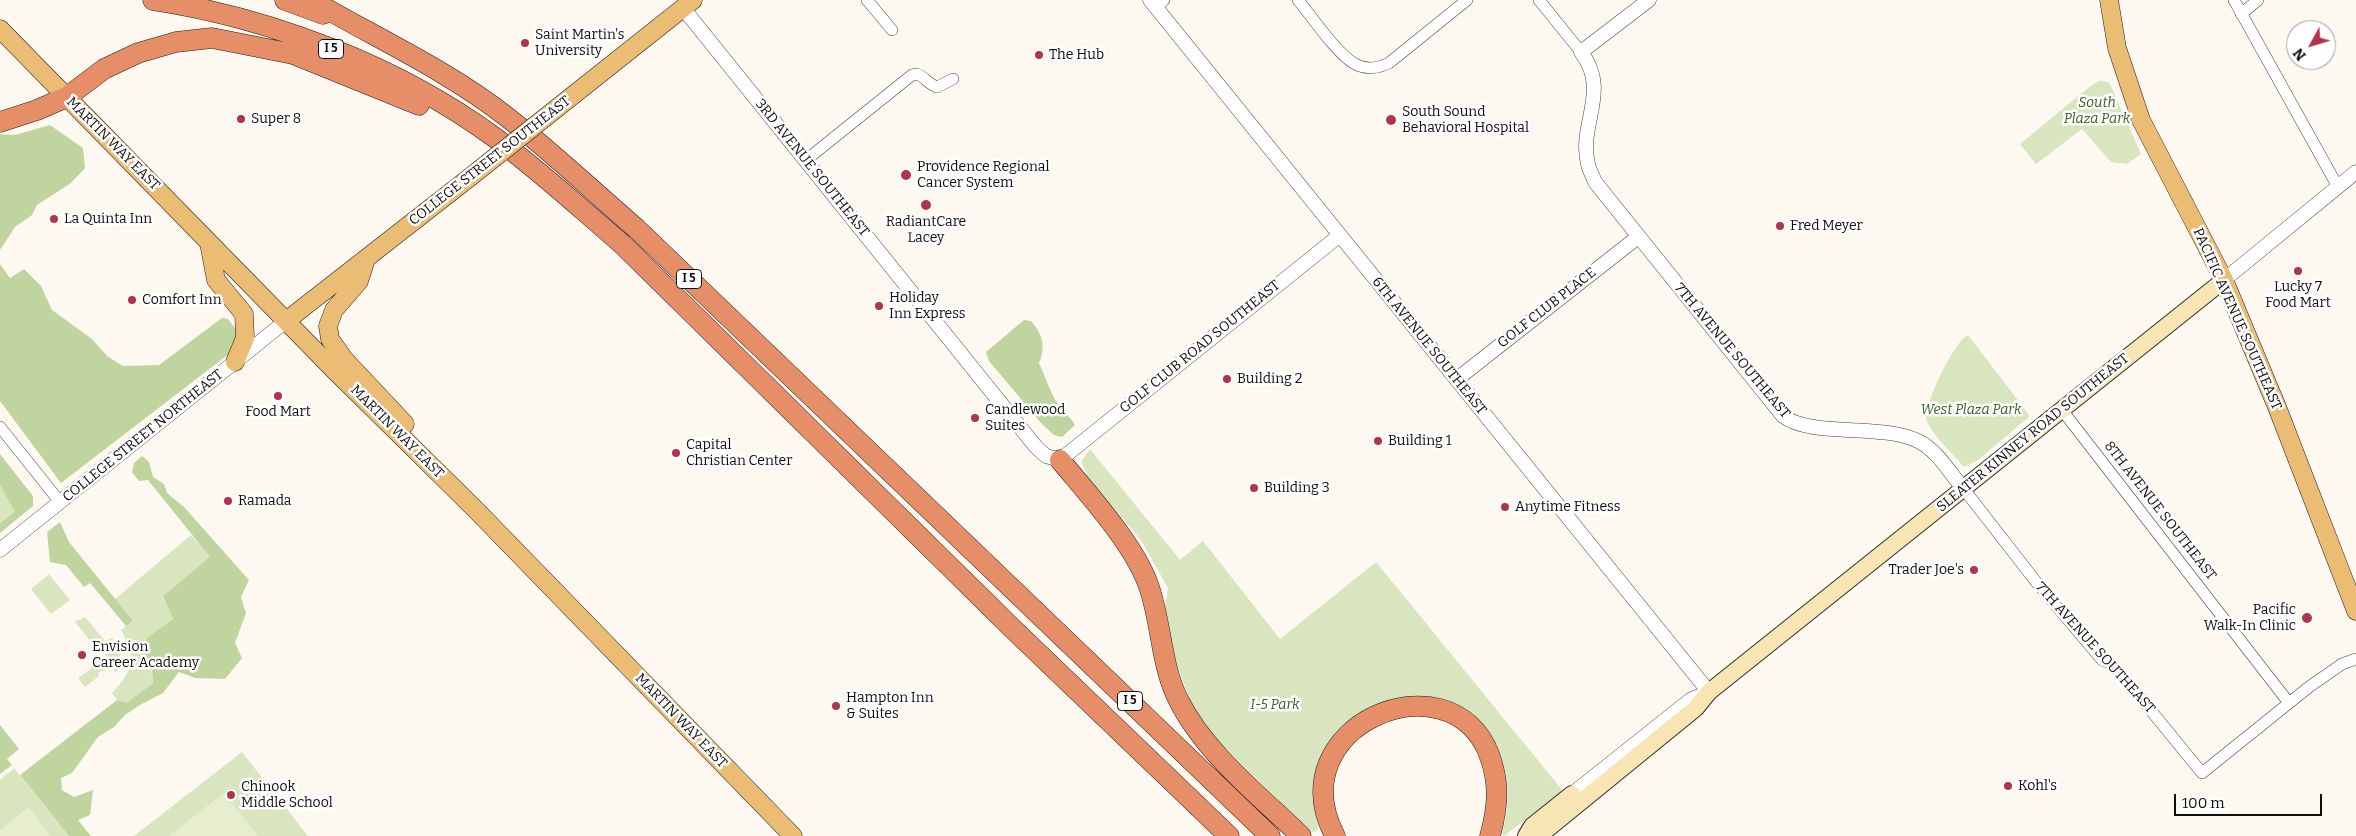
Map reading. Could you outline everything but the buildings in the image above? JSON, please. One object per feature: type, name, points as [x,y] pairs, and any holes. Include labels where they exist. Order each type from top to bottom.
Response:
[{"type":"highway","name":"I 5","points":[[153,0],[248,20],[327,48],[414,88],[494,137],[556,186],[622,244],[1013,629],[1229,836]]},
{"type":"highway","name":"I 5","points":[[285,0],[360,28],[433,68],[506,116],[637,229],[1270,836]]},
{"type":"highway","points":[[310,0],[360,28]]},
{"type":"highway","points":[[0,122],[67,97],[104,70],[126,58],[176,42],[212,38],[293,54],[363,80],[494,137]]},
{"type":"highway","points":[[1060,460],[1127,544],[1141,566],[1154,607],[1168,673],[1179,701],[1195,728],[1215,752],[1301,836]]},
{"type":"highway","points":[[1013,629],[1213,836]]},
{"type":"highway","points":[[1335,836],[1328,821],[1323,790],[1327,765],[1334,751],[1351,732],[1377,715],[1395,709],[1419,706],[1450,712],[1471,726],[1481,738],[1497,779],[1497,810],[1490,836]]},
{"type":"main road","name":"PACIFIC AVENUE SOUTHEAST","points":[[2110,0],[2117,48],[2141,120],[2224,280],[2277,407],[2356,611]]},
{"type":"main road","name":"COLLEGE STREET SOUTHEAST","points":[[286,321],[558,108],[684,3]]},
{"type":"main road","name":"MARTIN WAY EAST","points":[[0,29],[793,836]]},
{"type":"main road","points":[[209,243],[216,280],[244,314],[245,338],[235,362]]},
{"type":"main road","points":[[366,258],[359,280],[334,310],[328,326],[330,339],[344,359],[411,430],[428,463]]},
{"type":"main road","name":"SLEATER KINNEY ROAD SOUTHEAST","points":[[1539,836],[1696,708],[1709,692],[2224,280]]},
{"type":"main road","name":"SLEATER KINNEY ROAD SOUTHEAST","points":[[1526,836],[1532,826],[1572,794]]},
{"type":"street","points":[[867,0],[892,30]]},
{"type":"street","points":[[1298,0],[1345,56],[1356,65],[1366,68],[1381,67],[1389,63],[1467,0]]},
{"type":"street","name":"7TH AVENUE SOUTHEAST","points":[[1539,0],[1593,70],[1595,81],[1588,142],[1588,163],[1595,182],[1783,416],[1799,424],[1906,436],[1919,441],[1930,449],[2037,583],[2102,660],[2110,663],[2121,674],[2202,773],[2289,703]]},
{"type":"street","points":[[1581,52],[1648,0]]},
{"type":"street","points":[[2234,0],[2338,187]]},
{"type":"street","points":[[2241,14],[2258,0]]},
{"type":"street","name":"6TH AVENUE SOUTHEAST","points":[[1156,2],[1340,235],[1709,692]]},
{"type":"street","name":"3RD AVENUE SOUTHEAST","points":[[684,3],[806,160],[1036,447],[1046,456],[1060,460]]},
{"type":"street","points":[[806,160],[912,75],[923,76],[929,84],[937,87],[953,79]]},
{"type":"street","name":"SLEATER KINNEY ROAD SOUTHEAST","points":[[2224,280],[2356,172]]},
{"type":"street","name":"GOLF CLUB ROAD SOUTHEAST","points":[[1060,460],[1340,235]]},
{"type":"street","name":"GOLF CLUB PLACE","points":[[1457,380],[1638,237]]},
{"type":"street","name":"COLLEGE STREET NORTHEAST","points":[[0,550],[286,321]]},
{"type":"street","name":"8TH AVENUE SOUTHEAST","points":[[2062,410],[2289,703]]},
{"type":"street","points":[[0,427],[60,502]]},
{"type":"street","points":[[2289,703],[2342,664],[2356,658]]},
{"type":"street","name":"SLEATER KINNEY ROAD SOUTHEAST","points":[[1572,794],[1690,700],[1709,692]]},
{"type":"green space","name":"South Plaza Park","points":[[2100,81],[2109,82],[2141,154],[2127,164],[2111,162],[2082,129],[2036,164],[2020,144],[2093,84]]},
{"type":"green space","points":[[50,125],[83,148],[85,168],[71,183],[37,205],[32,215],[15,227],[0,250],[0,134],[15,135]]},
{"type":"green space","points":[[0,264],[10,278],[24,269],[41,286],[52,310],[92,339],[107,356],[123,366],[159,365],[222,318],[228,319],[240,334],[234,350],[61,483],[0,401]]},
{"type":"green space","points":[[1024,320],[1031,321],[1041,336],[1043,346],[1039,363],[1057,402],[1075,425],[1062,437],[1054,435],[1041,423],[989,361],[986,352]]},
{"type":"green space","name":"West Plaza Park","points":[[1968,335],[2030,416],[1978,460],[1964,467],[1933,432],[1927,421],[1927,413],[1934,389],[1948,361],[1955,349]]},
{"type":"green space","name":"I-5 Park","points":[[1090,449],[1180,560],[1203,541],[1280,639],[1376,562],[1563,791],[1504,836],[1502,833],[1505,824],[1508,795],[1505,775],[1498,757],[1473,737],[1416,698],[1376,704],[1334,735],[1318,767],[1315,801],[1318,829],[1315,832],[1310,831],[1217,740],[1194,710],[1174,657],[1164,612],[1168,588],[1141,540],[1088,477],[1081,462]]},
{"type":"green space","points":[[0,454],[33,496],[33,506],[0,533],[0,523],[15,512],[0,485]]},
{"type":"green space","points":[[142,456],[149,462],[153,477],[164,484],[167,493],[184,507],[249,580],[241,597],[246,613],[235,643],[242,658],[225,679],[195,678],[179,672],[163,693],[125,715],[114,727],[98,737],[72,773],[61,778],[62,790],[74,797],[93,790],[90,815],[78,820],[91,836],[69,836],[20,775],[117,700],[127,703],[153,683],[152,671],[141,659],[147,638],[173,619],[163,596],[210,557],[148,480],[139,481],[132,472],[134,463]]},
{"type":"green space","points":[[0,485],[16,512],[0,523]]},
{"type":"green space","points":[[60,522],[69,542],[133,621],[126,626],[90,583],[84,587],[66,565],[50,562],[47,532]]},
{"type":"green space","points":[[191,535],[211,557],[163,596],[173,619],[147,638],[153,683],[127,704],[117,700],[112,693],[125,677],[131,664],[129,649],[121,630],[133,621],[115,599]]},
{"type":"green space","points":[[49,574],[70,600],[51,614],[31,589]]},
{"type":"green space","points":[[85,617],[105,641],[112,638],[120,650],[120,663],[116,672],[108,668],[98,673],[99,676],[85,687],[78,678],[108,658],[99,647],[97,649],[75,622]]},
{"type":"green space","points":[[0,725],[19,749],[7,759],[12,765],[0,774]]},
{"type":"green space","name":"Chinook Middle School","points":[[242,752],[308,836],[134,836]]},
{"type":"green space","points":[[14,768],[69,836],[0,836],[0,780]]},
{"type":"green space","points":[[224,793],[258,836],[169,836]]},
{"type":"green space","points":[[28,807],[51,836],[0,836],[0,830]]},
{"type":"place","name":"Saint Martin's University","points":[[525,43]]},
{"type":"place","name":"The Hub","points":[[1039,55]]},
{"type":"place","name":"Super 8","points":[[241,119]]},
{"type":"place","name":"South Sound Behavioral Hospital","points":[[1391,120]]},
{"type":"place","name":"Providence Regional Cancer System","points":[[906,175]]},
{"type":"place","name":"RadiantCare Lacey","points":[[926,205]]},
{"type":"place","name":"La Quinta Inn","points":[[54,219]]},
{"type":"place","name":"Fred Meyer","points":[[1780,226]]},
{"type":"place","name":"Lucky 7 Food Mart","points":[[2298,271]]},
{"type":"place","name":"Comfort Inn","points":[[132,300]]},
{"type":"place","name":"Holiday Inn Express","points":[[879,306]]},
{"type":"place","name":"Building 2","points":[[1227,379]]},
{"type":"place","name":"Food Mart","points":[[278,396]]},
{"type":"place","name":"Candlewood Suites","points":[[975,418]]},
{"type":"place","name":"Building 1","points":[[1378,441]]},
{"type":"place","name":"Capital Christian Center","points":[[676,453]]},
{"type":"place","name":"Building 3","points":[[1254,488]]},
{"type":"place","name":"Ramada","points":[[228,501]]},
{"type":"place","name":"Anytime Fitness","points":[[1505,507]]},
{"type":"place","name":"Trader Joe's","points":[[1974,570]]},
{"type":"place","name":"Pacific Walk-In Clinic","points":[[2307,618]]},
{"type":"place","name":"Envision Career Academy","points":[[82,655]]},
{"type":"place","name":"Hampton Inn & Suites","points":[[836,706]]},
{"type":"place","name":"Kohl's","points":[[2008,786]]},
{"type":"place","name":"Chinook Middle School","points":[[231,795]]}]
